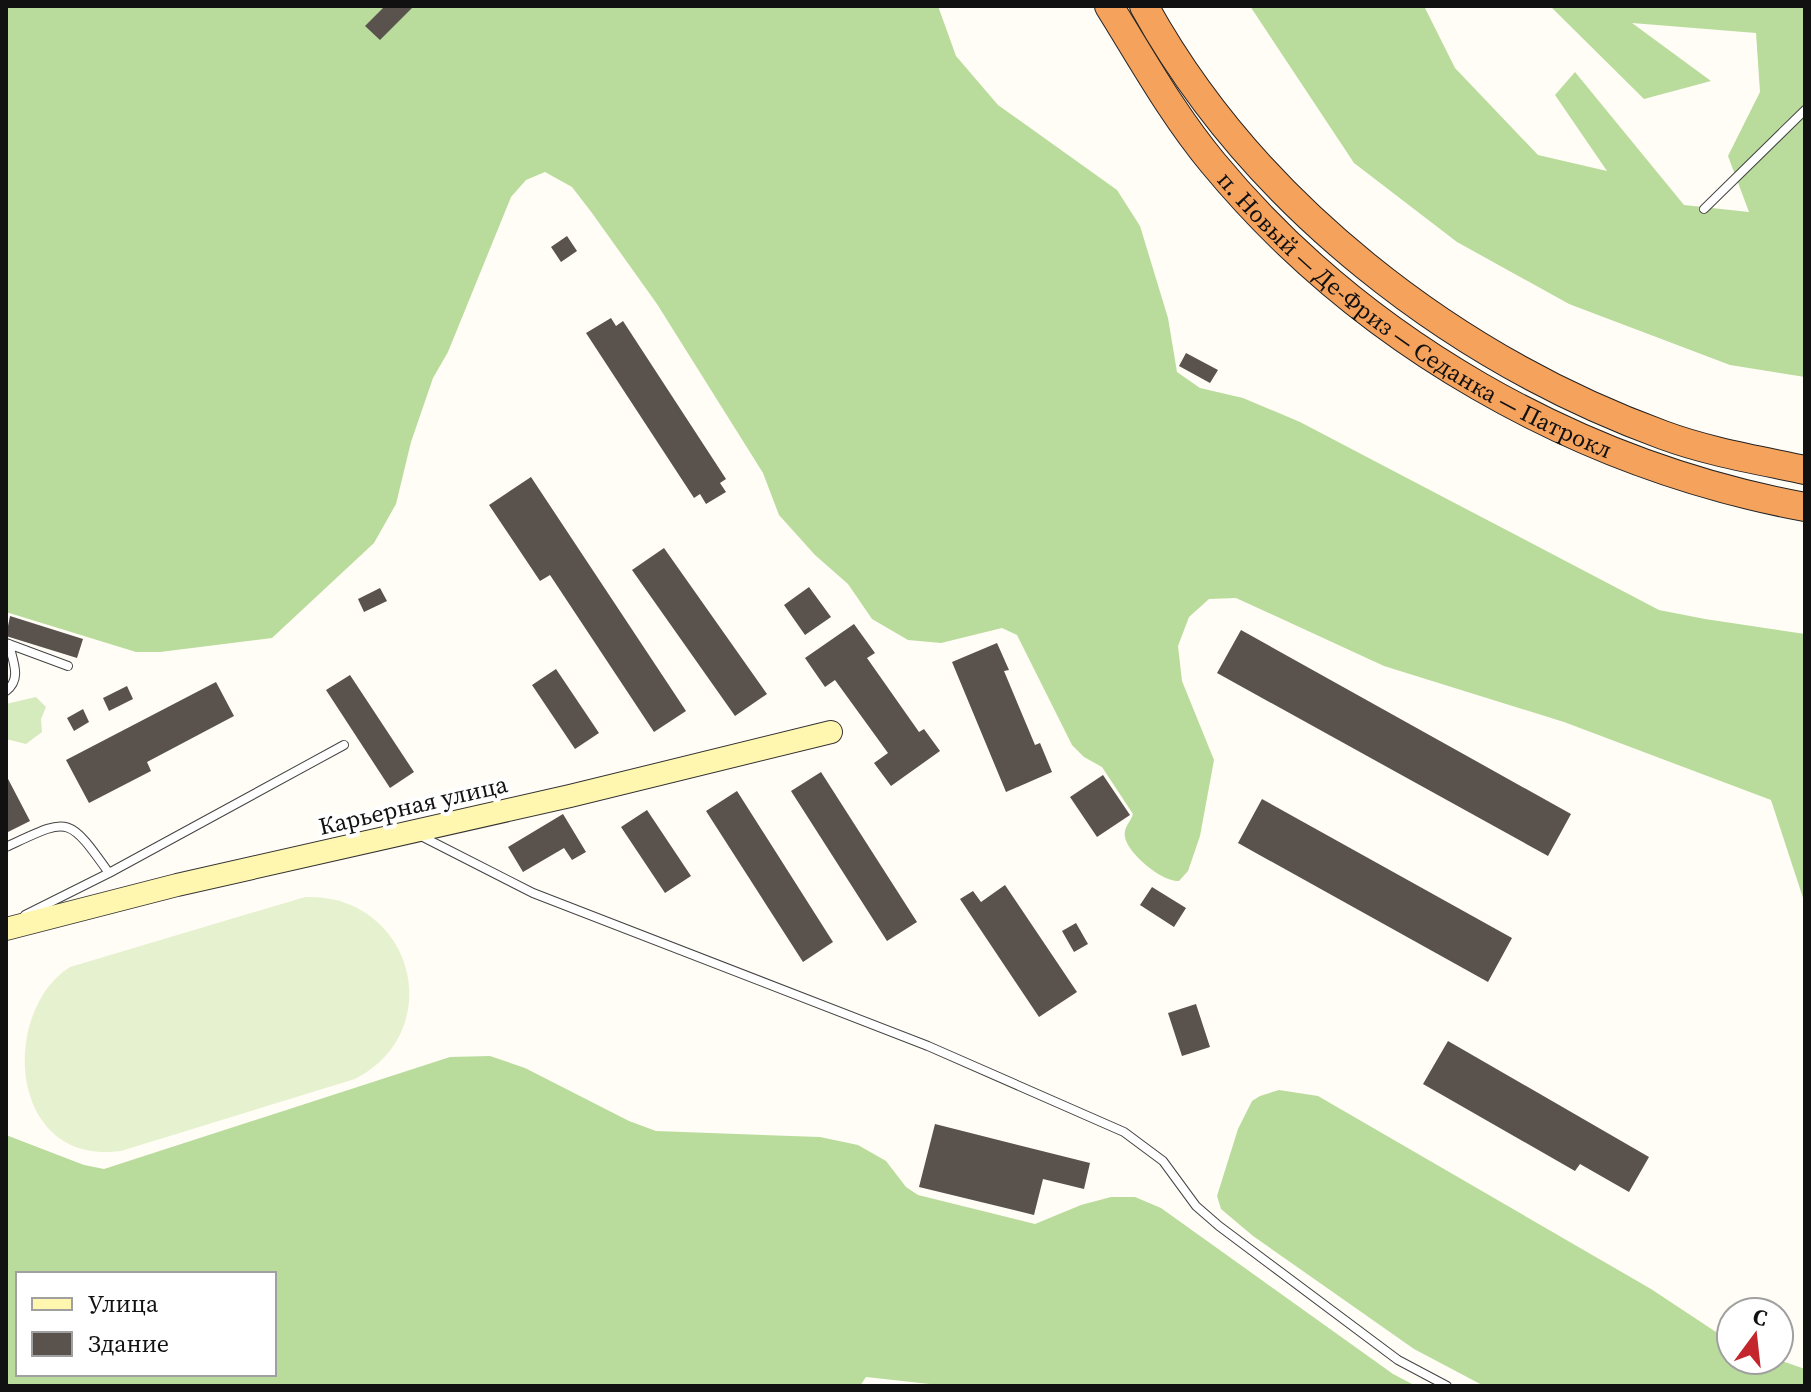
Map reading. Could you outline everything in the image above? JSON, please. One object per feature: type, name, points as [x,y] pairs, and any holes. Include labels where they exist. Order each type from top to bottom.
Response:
[{"type":"highway","name":"п. Новый — Де-Фриз — Седанка — Патрокл","points":[[1109,6],[1157,85],[1213,163],[1335,285],[1439,362],[1501,399],[1596,443],[1710,485],[1805,507]]},
{"type":"highway","name":"п. Новый — Де-Фриз — Седанка — Патрокл","points":[[1144,6],[1200,94],[1268,175],[1336,241],[1432,318],[1535,379],[1651,430],[1721,452],[1805,470]]},
{"type":"street","name":"Карьерная улица","points":[[6,927],[831,732]]},
{"type":"lane","points":[[1704,209],[1805,110]]},
{"type":"lane","points":[[8,644],[68,666]]},
{"type":"lane","points":[[6,691],[14,685],[17,677],[8,644]]},
{"type":"lane","points":[[6,927],[344,745]]},
{"type":"lane","points":[[6,847],[54,825],[65,825],[79,833],[109,873]]},
{"type":"lane","points":[[413,832],[533,893],[928,1046],[1124,1132],[1163,1161],[1196,1206],[1219,1226],[1398,1360],[1447,1386]]},
{"type":"green space","points":[[6,6],[938,6],[956,56],[998,105],[1117,190],[1140,226],[1168,318],[1177,372],[1200,388],[1243,398],[1300,422],[1659,610],[1805,634],[1805,904],[1771,800],[1564,722],[1384,666],[1236,598],[1209,599],[1189,617],[1178,646],[1182,681],[1214,760],[1200,836],[1188,871],[1179,881],[1155,872],[1127,844],[1125,830],[1133,814],[1102,767],[1084,757],[1072,745],[1017,635],[1002,628],[941,643],[908,640],[872,619],[848,584],[815,555],[779,515],[763,473],[657,304],[592,213],[572,187],[545,172],[526,180],[511,197],[448,352],[433,378],[411,442],[396,504],[374,543],[272,638],[160,652],[136,652],[6,612]]},
{"type":"green space","points":[[1250,6],[1424,6],[1455,68],[1538,155],[1607,171],[1555,95],[1575,72],[1684,205],[1749,212],[1728,156],[1760,92],[1756,33],[1632,23],[1711,81],[1644,99],[1550,6],[1805,6],[1805,377],[1730,365],[1569,304],[1457,242],[1354,163]]},
{"type":"green space","points":[[36,697],[46,707],[41,719],[42,732],[26,744],[6,739],[6,704]]},
{"type":"green space","points":[[305,897],[342,902],[371,917],[393,940],[406,968],[409,999],[402,1029],[385,1057],[355,1079],[121,1151],[83,1149],[55,1135],[36,1111],[26,1081],[25,1049],[32,1016],[47,988],[70,967]]},
{"type":"green space","points":[[490,1056],[525,1068],[629,1121],[656,1131],[820,1137],[858,1145],[886,1161],[906,1187],[918,1195],[1035,1224],[1081,1205],[1111,1197],[1135,1197],[1161,1208],[1393,1374],[1416,1386],[948,1386],[866,1377],[860,1386],[6,1386],[6,1135],[84,1165],[104,1169],[450,1057]]},
{"type":"green space","points":[[1279,1090],[1318,1096],[1651,1289],[1715,1331],[1715,1376],[1795,1376],[1795,1366],[1805,1369],[1805,1386],[1484,1386],[1414,1349],[1253,1236],[1221,1209],[1217,1196],[1238,1129],[1252,1101]]},
{"type":"building","points":[[385,6],[414,6],[380,40],[365,26]]},
{"type":"building","points":[[567,236],[577,251],[561,262],[551,247]]},
{"type":"building","points":[[611,318],[616,326],[623,321],[726,479],[720,483],[726,492],[706,504],[700,494],[694,498],[586,333]]},
{"type":"building","points":[[1186,353],[1218,370],[1210,383],[1179,366]]},
{"type":"building","points":[[531,477],[686,711],[654,732],[550,575],[540,581],[489,505]]},
{"type":"building","points":[[664,548],[767,694],[735,716],[632,570]]},
{"type":"building","points":[[809,587],[831,617],[805,635],[784,605]]},
{"type":"building","points":[[380,588],[387,601],[364,612],[358,599]]},
{"type":"building","points":[[10,616],[83,639],[77,658],[6,636]]},
{"type":"building","points":[[854,624],[875,653],[867,658],[919,732],[924,729],[940,751],[891,786],[874,763],[888,753],[835,680],[825,687],[805,658]]},
{"type":"building","points":[[1241,630],[1571,814],[1548,856],[1217,673]]},
{"type":"building","points":[[997,643],[1009,670],[1004,671],[1035,745],[1040,743],[1052,772],[1006,792],[952,662]]},
{"type":"building","points":[[556,669],[599,733],[575,749],[532,685]]},
{"type":"building","points":[[350,675],[414,772],[390,788],[326,690]]},
{"type":"building","points":[[216,682],[234,716],[147,762],[151,771],[89,803],[66,760]]},
{"type":"building","points":[[127,686],[133,699],[109,711],[103,698]]},
{"type":"building","points":[[83,709],[89,722],[74,731],[67,718]]},
{"type":"building","points":[[821,772],[917,922],[887,941],[791,791]]},
{"type":"building","points":[[6,775],[30,821],[6,833]]},
{"type":"building","points":[[1103,775],[1130,815],[1097,837],[1070,797]]},
{"type":"building","points":[[737,791],[833,942],[803,962],[706,811]]},
{"type":"building","points":[[1262,799],[1512,938],[1488,982],[1238,843]]},
{"type":"building","points":[[647,810],[691,876],[665,893],[621,827]]},
{"type":"building","points":[[563,814],[586,852],[572,860],[564,848],[523,872],[508,847]]},
{"type":"building","points":[[1005,885],[1077,992],[1039,1017],[960,899],[973,891],[981,902]]},
{"type":"building","points":[[1152,887],[1186,908],[1174,927],[1140,905]]},
{"type":"building","points":[[1076,923],[1088,944],[1074,952],[1062,931]]},
{"type":"building","points":[[1196,1004],[1210,1047],[1182,1056],[1168,1013]]},
{"type":"building","points":[[1448,1041],[1649,1157],[1629,1192],[1580,1164],[1575,1171],[1423,1084]]},
{"type":"building","points":[[935,1124],[1090,1163],[1084,1189],[1043,1179],[1034,1215],[919,1187]]}]
